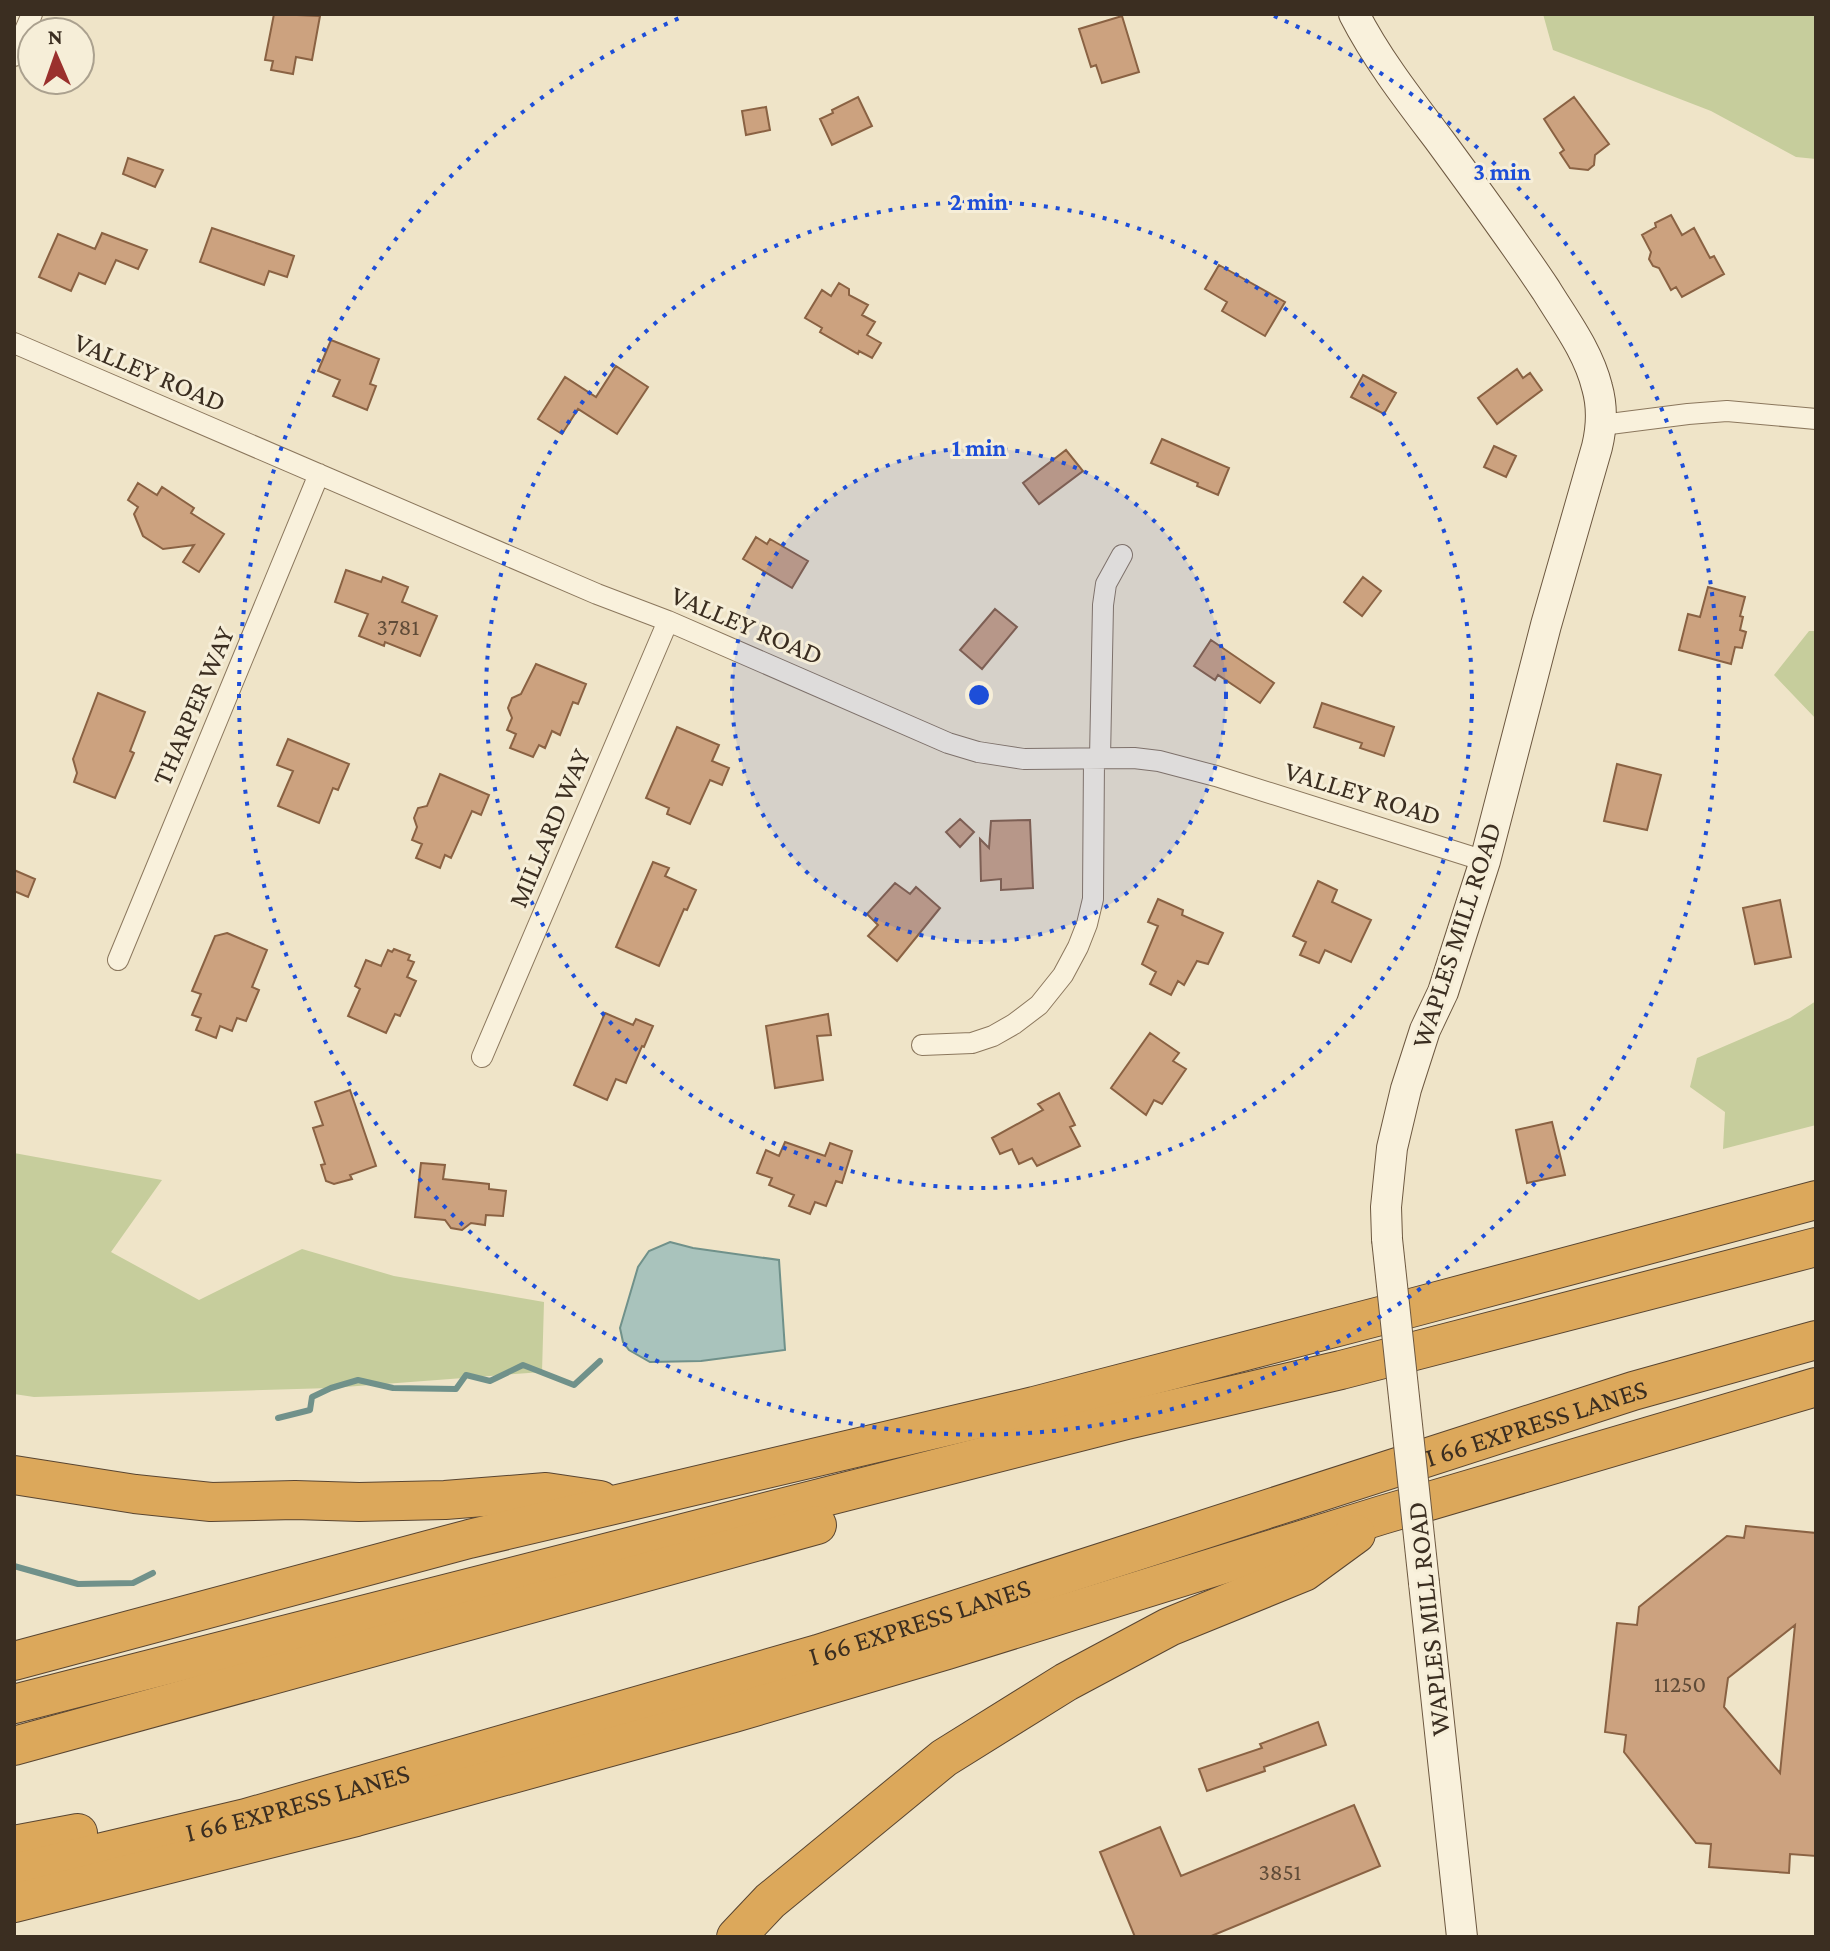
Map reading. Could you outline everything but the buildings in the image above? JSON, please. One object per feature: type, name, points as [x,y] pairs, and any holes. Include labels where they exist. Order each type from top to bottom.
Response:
[{"type":"highway","points":[[14,1661],[469,1539],[1034,1406],[1816,1200]]},
{"type":"highway","points":[[14,1704],[1126,1420],[1341,1370],[1816,1247]]},
{"type":"highway","name":"I 66 EXPRESS LANES","points":[[14,1873],[246,1818],[818,1654],[1633,1391],[1816,1340]]},
{"type":"highway","points":[[14,1903],[385,1809],[720,1717],[1382,1515],[1816,1387]]},
{"type":"highway","points":[[28,1742],[999,1475],[1126,1420]]},
{"type":"highway","points":[[14,1475],[211,1502],[445,1500],[546,1492],[623,1504]]},
{"type":"highway","points":[[736,1937],[770,1901],[944,1758],[1066,1682],[1169,1627],[1304,1572],[1382,1515]]},
{"type":"highway","points":[[14,1845],[134,1822],[246,1818]]},
{"type":"main road","name":"WAPLES MILL ROAD","points":[[1354,14],[1364,35],[1507,231],[1577,339],[1597,385],[1601,406],[1602,425],[1597,447],[1546,625],[1485,861],[1443,992],[1425,1030],[1406,1089],[1392,1148],[1386,1207],[1456,1936]]},
{"type":"street","points":[[14,56],[32,14]]},
{"type":"street","name":"VALLEY ROAD","points":[[14,343],[948,743],[978,752],[1024,759],[1134,758],[1159,761],[1485,861]]},
{"type":"street","points":[[1602,425],[1727,411],[1816,419]]},
{"type":"street","name":"THARPER WAY","points":[[118,960],[319,474]]},
{"type":"street","points":[[922,1045],[972,1043],[1014,1024],[1039,1005],[1063,975],[1078,947],[1093,899],[1095,874],[1103,605],[1106,584],[1122,555]]},
{"type":"street","name":"MILLARD WAY","points":[[482,1057],[668,621]]},
{"type":"green space","points":[[1543,14],[1816,14],[1816,159],[1796,157],[1711,111],[1553,50]]},
{"type":"green space","points":[[1809,631],[1816,631],[1816,719],[1774,675]]},
{"type":"green space","points":[[1816,1001],[1816,1125],[1723,1149],[1725,1112],[1690,1087],[1697,1058],[1790,1018]]},
{"type":"green space","points":[[14,1153],[162,1180],[111,1252],[199,1300],[302,1249],[394,1276],[544,1302],[542,1372],[331,1388],[34,1397],[14,1394]]},
{"type":"water","points":[[670,1242],[779,1260],[785,1350],[701,1361],[650,1362],[629,1350],[623,1342],[620,1328],[638,1267],[649,1251]]},
{"type":"waterway","points":[[278,1418],[310,1410],[312,1397],[358,1380],[393,1388],[456,1389],[466,1375],[490,1381],[523,1365],[574,1385],[600,1361]]},
{"type":"waterway","points":[[14,1566],[78,1584],[133,1583],[153,1573]]}]
